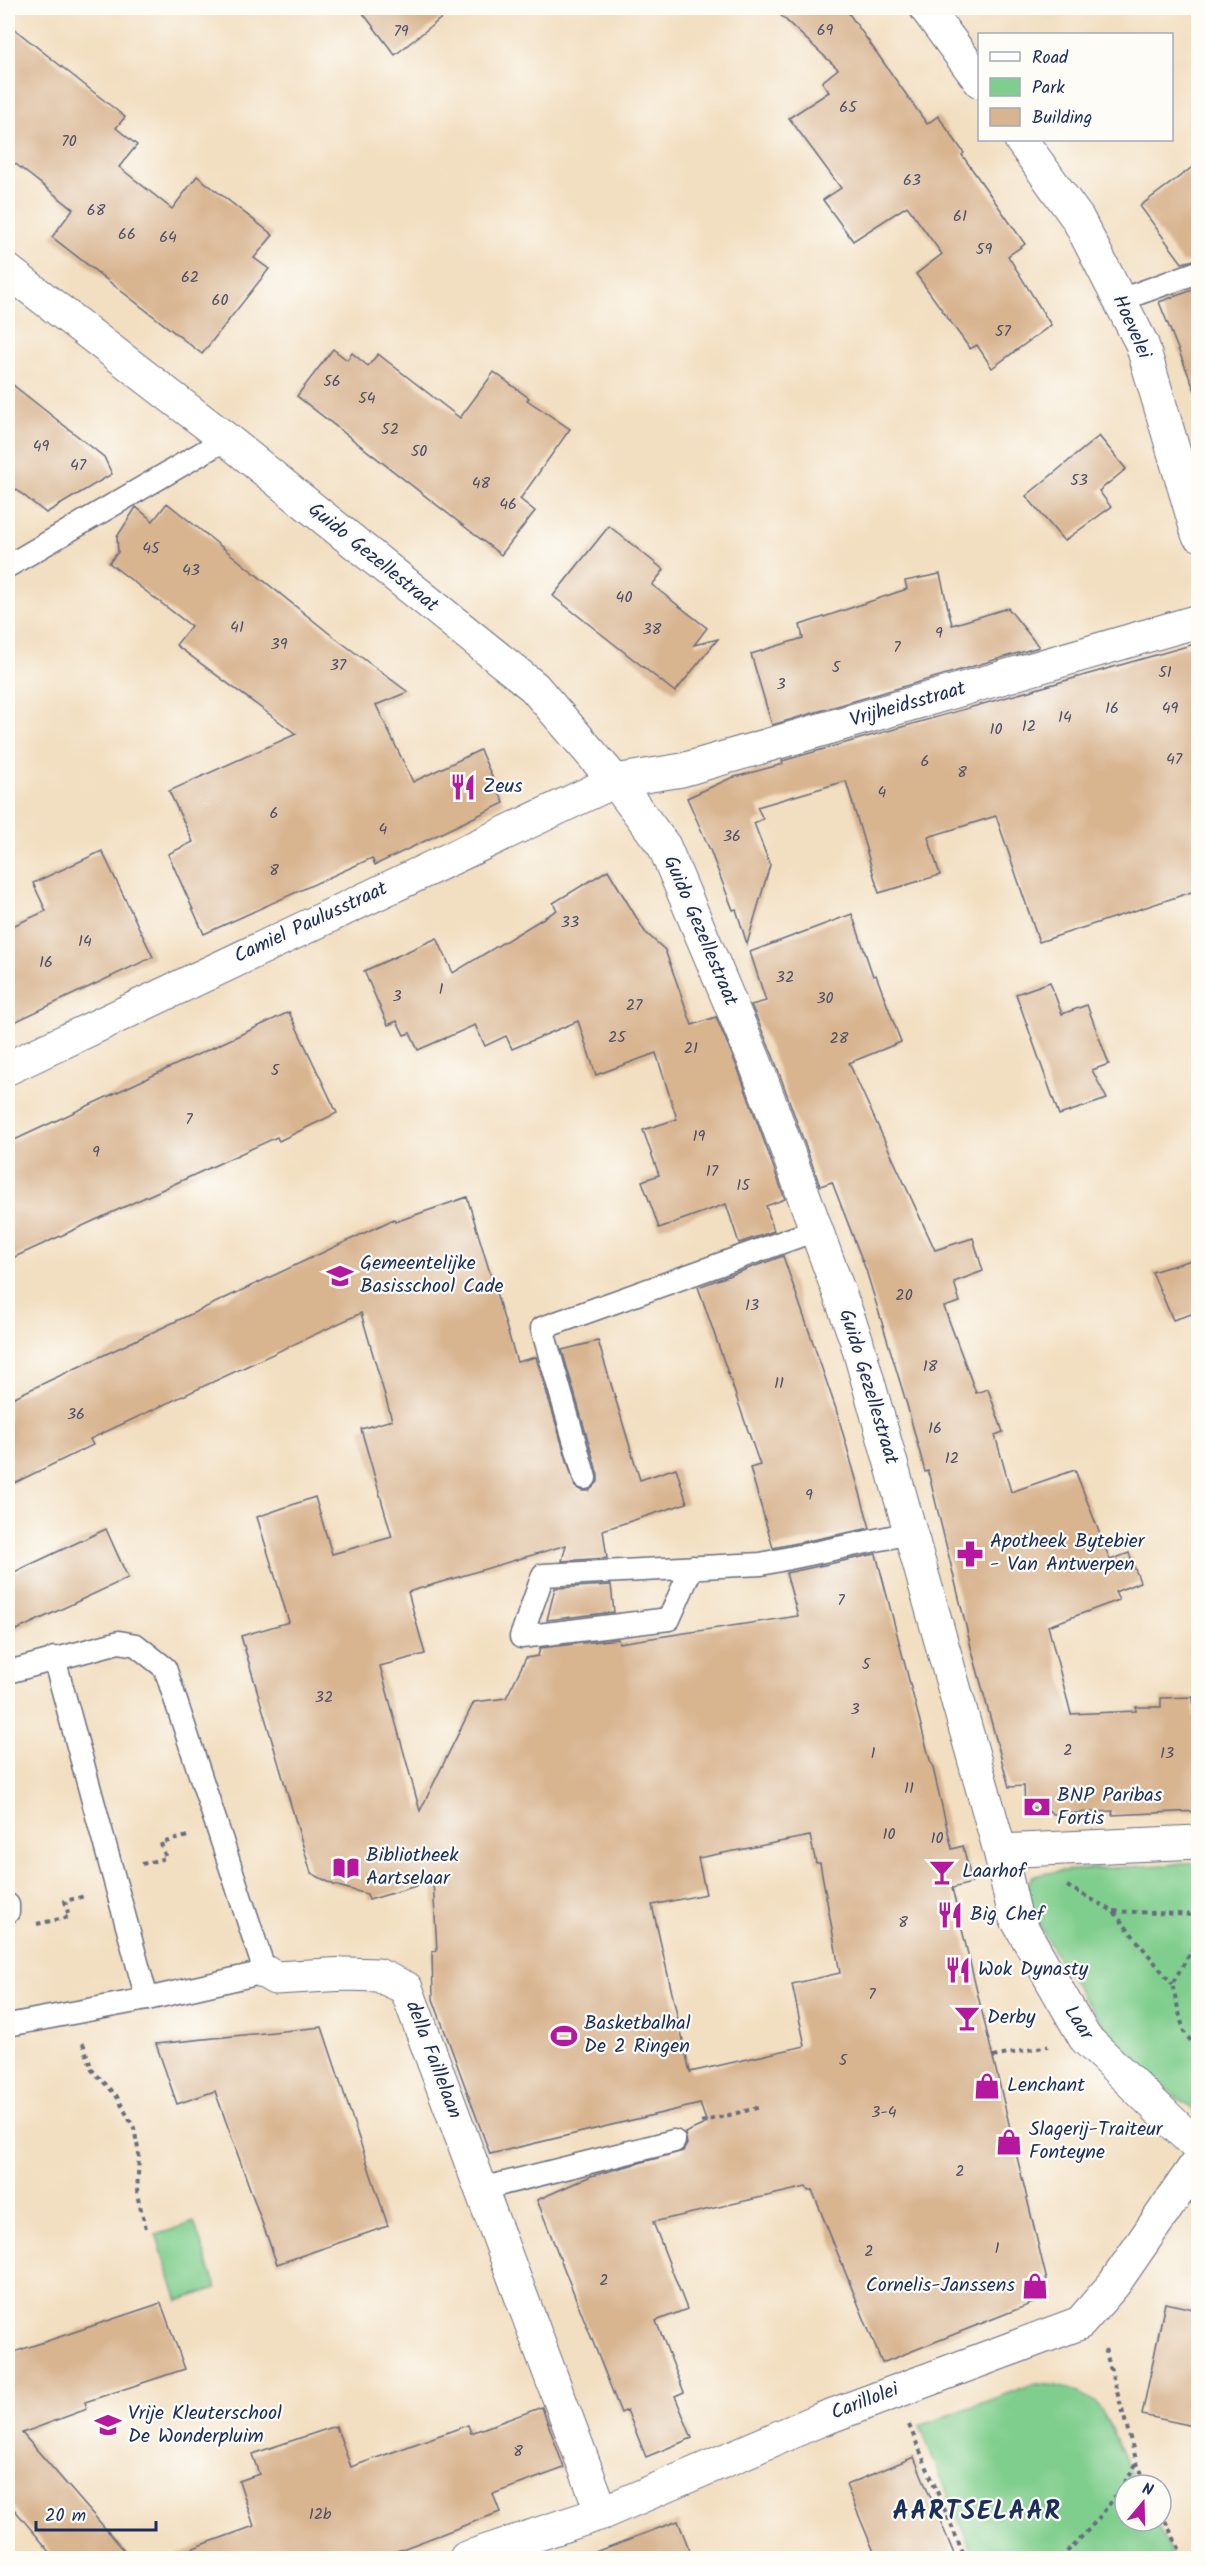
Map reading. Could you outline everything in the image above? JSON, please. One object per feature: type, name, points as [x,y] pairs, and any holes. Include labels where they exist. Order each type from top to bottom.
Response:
[{"type":"street","points":[[926,8],[978,78]]},
{"type":"street","name":"Hoevelei","points":[[1022,141],[1078,219],[1142,344],[1198,534]]},
{"type":"street","name":"Guido Gezellestraat","points":[[8,271],[226,439],[534,687],[615,781],[664,846],[755,1062],[856,1339],[1000,1851]]},
{"type":"street","name":"Vrijheidsstraat","points":[[615,781],[682,770],[1198,621]]},
{"type":"street","name":"Camiel Paulusstraat","points":[[8,1068],[615,781]]},
{"type":"street","points":[[1000,1851],[1198,1842]]},
{"type":"street","name":"Laar","points":[[1000,1851],[1016,1916],[1085,2038],[1198,2146]]},
{"type":"street","name":"della Faillelaan","points":[[265,1972],[275,1978],[346,1974],[378,1975],[406,1988],[602,2513]]},
{"type":"street","name":"Carillolei","points":[[466,2559],[602,2513],[894,2391],[1080,2323],[1114,2284],[1198,2162]]},
{"type":"lane","points":[[1120,300],[1198,272]]},
{"type":"lane","points":[[8,566],[226,439]]},
{"type":"lane","points":[[585,1478],[542,1328],[816,1230]]},
{"type":"lane","points":[[692,1567],[669,1619],[521,1637],[543,1575],[692,1567],[761,1564],[910,1533]]},
{"type":"lane","points":[[8,1672],[119,1642],[136,1645],[165,1668],[265,1972],[147,1999],[8,2025]]},
{"type":"lane","points":[[54,1658],[147,1999]]},
{"type":"lane","points":[[8,1905],[8,1912]]},
{"type":"lane","points":[[481,2189],[674,2141]]},
{"type":"path","points":[[1060,1883],[1113,1911],[1172,1984],[1184,2032],[1198,2050]]},
{"type":"path","points":[[1113,1911],[1198,1916]]},
{"type":"path","points":[[1172,1984],[1198,1939]]},
{"type":"path","points":[[993,2057],[1085,2038]]},
{"type":"path","points":[[82,2042],[92,2070],[116,2095],[134,2128],[139,2154],[137,2195],[147,2232]]},
{"type":"path","points":[[674,2141],[671,2129],[761,2107]]},
{"type":"path","points":[[1080,2323],[1105,2348],[1137,2463],[1142,2473]]},
{"type":"path","points":[[894,2391],[965,2559]]},
{"type":"path","points":[[1060,2559],[1090,2530],[1117,2496],[1137,2463]]},
{"type":"path","points":[[1171,2533],[1184,2559]]},
{"type":"green space","points":[[1198,1863],[1198,2113],[1144,2068],[1097,2016],[1057,1957],[1024,1894],[1032,1876],[1060,1871]]},
{"type":"green space","points":[[194,2222],[216,2288],[178,2301],[156,2235]]},
{"type":"green space","points":[[1033,2384],[1057,2386],[1088,2397],[1099,2406],[1131,2473],[1113,2473],[1113,2533],[1161,2533],[1173,2558],[974,2558],[920,2426]]},
{"type":"building","points":[[359,8],[454,8],[395,55]]},
{"type":"building","points":[[773,8],[845,8],[927,124],[938,116],[964,153],[962,155],[1025,244],[1008,256],[1051,325],[992,368],[977,345],[970,349],[916,274],[942,254],[907,206],[853,241],[823,200],[841,188],[789,118],[829,92],[822,82],[838,69]]},
{"type":"building","points":[[8,24],[125,117],[116,128],[137,145],[119,167],[172,209],[197,176],[273,235],[254,258],[269,269],[202,354],[52,237],[73,209],[8,158]]},
{"type":"building","points":[[1198,163],[1198,259],[1182,263],[1140,206]]},
{"type":"building","points":[[1198,288],[1198,396],[1197,396],[1159,302]]},
{"type":"building","points":[[333,349],[347,360],[352,353],[368,366],[378,354],[460,418],[494,372],[529,398],[527,400],[570,429],[520,499],[535,511],[501,555],[297,396]]},
{"type":"building","points":[[8,381],[104,457],[112,474],[46,513],[8,483]]},
{"type":"building","points":[[1099,436],[1126,469],[1099,491],[1111,507],[1064,541],[1026,496]]},
{"type":"building","points":[[167,503],[330,634],[408,692],[376,705],[413,782],[480,750],[504,803],[375,865],[372,858],[204,934],[168,854],[193,842],[169,791],[296,734],[176,645],[191,626],[109,563],[118,552],[117,537],[136,507],[153,521]]},
{"type":"building","points":[[609,526],[664,570],[652,585],[707,628],[694,645],[718,639],[675,692],[553,596]]},
{"type":"building","points":[[940,574],[952,625],[1008,608],[1039,647],[772,725],[751,654],[803,638],[800,625],[907,589],[905,581]]},
{"type":"building","points":[[1198,643],[1198,890],[1039,942],[996,816],[928,837],[940,875],[879,893],[846,781],[757,807],[763,819],[754,823],[770,865],[747,944],[736,909],[733,910],[687,798],[731,778],[783,764],[782,761]]},
{"type":"building","points":[[102,851],[153,957],[8,1025],[8,928],[46,911],[33,883]]},
{"type":"building","points":[[608,870],[645,932],[665,950],[692,1025],[716,1017],[738,1069],[785,1199],[766,1206],[774,1231],[739,1243],[726,1204],[659,1228],[642,1181],[659,1175],[643,1130],[677,1119],[656,1053],[596,1075],[578,1021],[512,1049],[506,1036],[485,1046],[475,1025],[418,1050],[410,1033],[404,1035],[397,1021],[388,1025],[364,971],[437,938],[453,973],[557,910],[553,903]]},
{"type":"building","points":[[852,914],[873,976],[876,975],[901,1042],[849,1063],[935,1250],[973,1238],[983,1271],[954,1282],[960,1302],[944,1307],[976,1393],[988,1389],[1003,1432],[995,1435],[1011,1492],[1075,1470],[1110,1560],[1129,1553],[1140,1582],[1115,1592],[1119,1600],[1048,1626],[1071,1714],[1136,1711],[1136,1707],[1161,1707],[1161,1698],[1193,1697],[1194,1718],[1198,1718],[1198,1811],[1112,1815],[1113,1811],[1053,1814],[1046,1808],[1025,1808],[1024,1786],[1009,1787],[971,1647],[928,1471],[925,1472],[866,1270],[832,1182],[820,1186],[773,1056],[751,1005],[766,1001],[750,952]]},
{"type":"building","points":[[1050,982],[1062,1014],[1087,1005],[1109,1064],[1092,1070],[1107,1099],[1059,1115],[1016,994]]},
{"type":"building","points":[[289,1012],[337,1113],[279,1141],[277,1137],[8,1260],[8,1143]]},
{"type":"building","points":[[467,1197],[517,1362],[536,1357],[575,1487],[582,1491],[589,1491],[598,1482],[598,1475],[562,1350],[598,1341],[640,1480],[676,1468],[687,1503],[603,1530],[607,1558],[562,1561],[566,1545],[408,1592],[425,1654],[380,1666],[420,1811],[474,1702],[506,1698],[526,1658],[538,1656],[540,1648],[618,1639],[619,1643],[798,1616],[786,1573],[876,1554],[932,1764],[952,1849],[963,1846],[972,1883],[952,1888],[1047,2281],[1038,2301],[882,2363],[812,2190],[808,2191],[806,2187],[653,2222],[687,2309],[656,2321],[684,2392],[675,2396],[692,2438],[646,2457],[627,2410],[621,2413],[537,2200],[591,2176],[683,2151],[687,2144],[685,2133],[707,2123],[700,2104],[490,2154],[433,1999],[432,1952],[437,1951],[433,1881],[369,1900],[367,1894],[334,1885],[311,1873],[241,1636],[289,1622],[257,1517],[315,1497],[332,1554],[392,1537],[361,1429],[392,1420],[361,1313],[90,1439],[93,1445],[8,1486],[8,1400],[394,1219],[395,1222]],"holes":[[[810,1836],[816,1863],[820,1863],[840,1973],[792,1984],[805,2046],[690,2072],[652,1905],[706,1894],[698,1858]]]},
{"type":"building","points":[[783,1256],[836,1409],[870,1528],[773,1548],[750,1468],[760,1465],[698,1287]]},
{"type":"building","points":[[1198,1258],[1198,1312],[1173,1320],[1152,1272]]},
{"type":"building","points":[[106,1529],[128,1578],[8,1634],[8,1575]]},
{"type":"building","points":[[611,1585],[614,1612],[547,1620],[555,1588]]},
{"type":"building","points":[[322,2027],[388,2226],[277,2264],[215,2091],[177,2104],[156,2044]]},
{"type":"building","points":[[161,2303],[185,2369],[85,2402],[87,2409],[22,2433],[132,2559],[56,2559],[8,2502],[8,2354]]},
{"type":"building","points":[[1165,2303],[1198,2310],[1198,2427],[1142,2415]]},
{"type":"building","points":[[542,2407],[564,2468],[493,2494],[500,2512],[376,2559],[178,2559],[177,2554],[254,2526],[239,2481],[259,2474],[252,2454],[336,2426],[351,2467],[468,2425],[471,2433]]},
{"type":"building","points":[[914,2457],[956,2559],[877,2559],[846,2485]]},
{"type":"building","points":[[678,2521],[693,2559],[588,2559],[587,2555]]},
{"type":"place","name":"Zeus","points":[[463,787]]},
{"type":"place","name":"Gemeentelijke Basisschool Cade","points":[[340,1276]]},
{"type":"place","name":"Apotheek Bytebier - Van Antwerpen","points":[[970,1554]]},
{"type":"place","name":"BNP Paribas Fortis","points":[[1037,1807]]},
{"type":"place","name":"Bibliotheek Aartselaar","points":[[346,1868]]},
{"type":"place","name":"Laarhof","points":[[942,1872]]},
{"type":"place","name":"Big Chef","points":[[950,1915]]},
{"type":"place","name":"Wok Dynasty","points":[[958,1970]]},
{"type":"place","name":"Derby","points":[[967,2018]]},
{"type":"place","name":"Basketbalhal De 2 Ringen","points":[[564,2036]]},
{"type":"place","name":"Lenchant","points":[[987,2086]]},
{"type":"place","name":"Slagerij-Traiteur Fonteyne","points":[[1009,2142]]},
{"type":"place","name":"Cornelis-Janssens","points":[[1035,2286]]},
{"type":"place","name":"Vrije Kleuterschool De Wonderpluim","points":[[108,2425]]},
{"type":"district","name":"AARTSELAAR","points":[[977,2512]]}]
